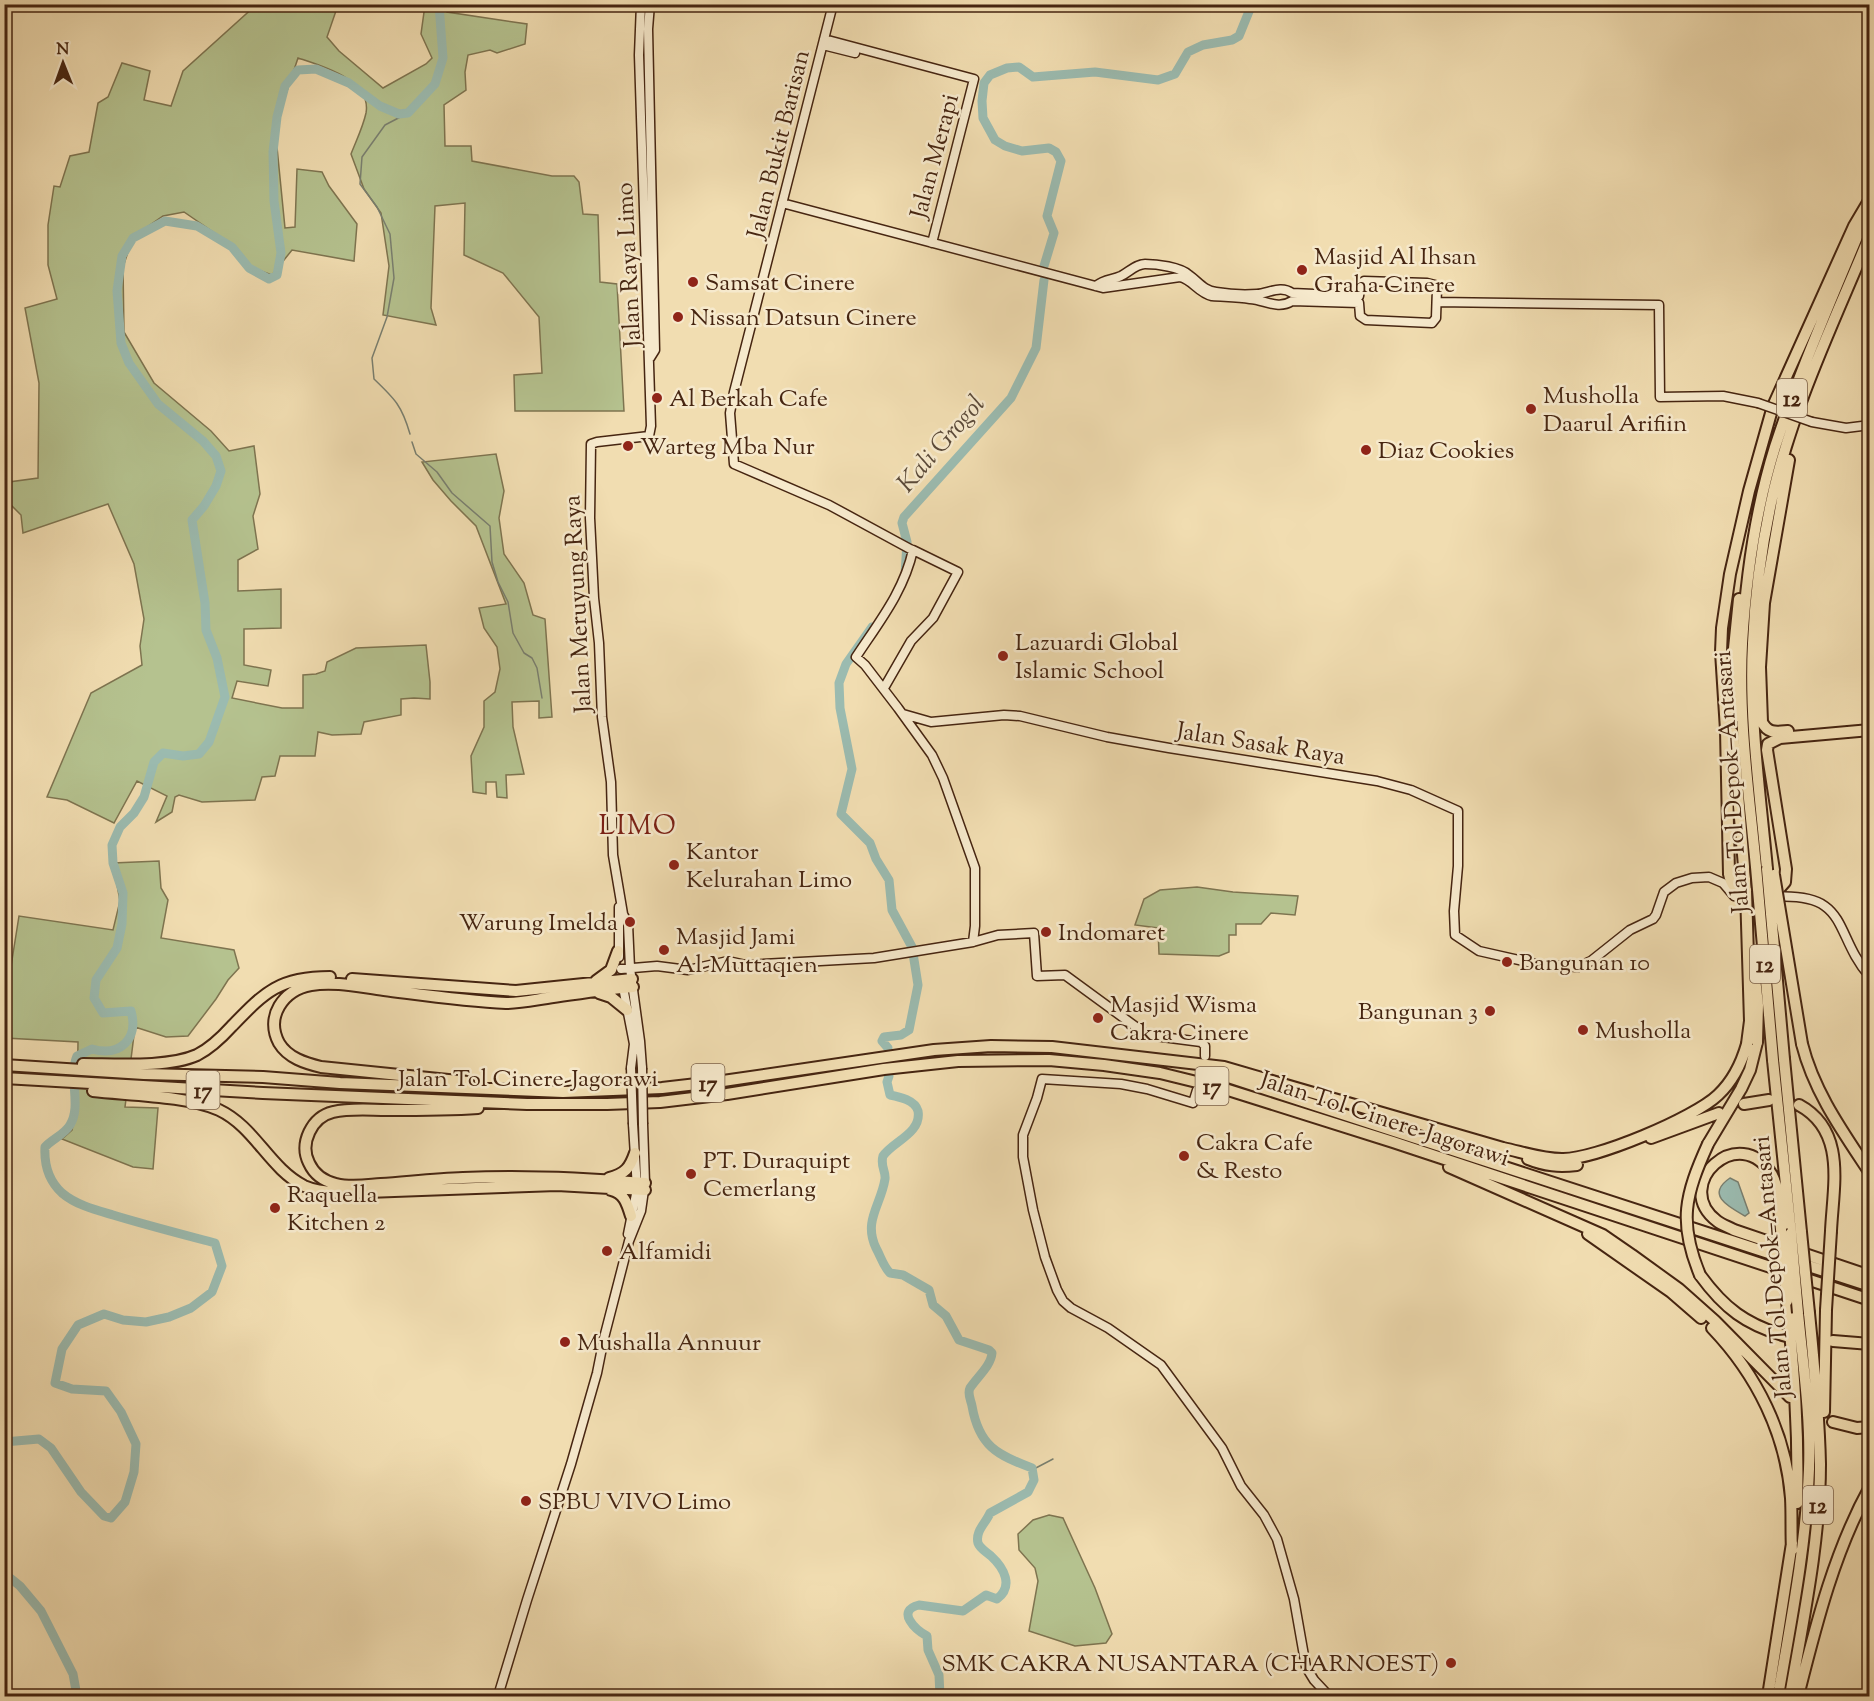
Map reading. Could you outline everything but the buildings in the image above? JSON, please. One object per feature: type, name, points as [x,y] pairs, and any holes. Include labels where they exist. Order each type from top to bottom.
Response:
[{"type":"highway","points":[[1869,199],[1854,226],[1773,406],[1749,491],[1730,574],[1725,600],[1721,652],[1726,730],[1729,874],[1734,888],[1748,893],[1777,891],[1785,882],[1786,869],[1767,750],[1768,744],[1780,738],[1869,730]]},
{"type":"highway","name":"Jalan Tol Depok–Antasari","points":[[1790,1696],[1811,1569],[1818,1511],[1820,1464],[1817,1396],[1791,1231],[1779,1059],[1742,697],[1743,623],[1752,546],[1764,488],[1791,400],[1869,206]]},
{"type":"highway","name":"Jalan Tol Depok–Antasari","points":[[1760,869],[1761,805],[1752,697],[1753,645],[1756,597],[1772,502],[1793,426],[1869,235]]},
{"type":"highway","points":[[1793,426],[1764,603],[1760,666],[1762,722],[1765,729],[1771,732],[1869,724]]},
{"type":"highway","points":[[1760,869],[1746,891],[1752,1043],[1750,1070],[1708,1144],[1690,1189],[1686,1218],[1688,1239],[1700,1275],[1715,1294],[1732,1311],[1751,1324],[1785,1336]]},
{"type":"highway","points":[[1760,869],[1802,1044],[1815,1084],[1835,1121],[1869,1173]]},
{"type":"highway","points":[[593,987],[611,970],[618,951]]},
{"type":"highway","points":[[19,1066],[145,1069],[179,1060],[202,1052],[223,1036],[255,1002],[270,990],[299,979],[333,977],[516,991],[593,987],[611,996],[627,1010]]},
{"type":"highway","points":[[563,1092],[321,1067],[305,1063],[292,1056],[281,1046],[274,1026],[278,1006],[287,996],[308,986],[321,984],[509,1003],[627,978]]},
{"type":"highway","points":[[1151,1058],[1224,1067],[1503,1148],[1545,1158],[1561,1159],[1593,1155],[1608,1150],[1692,1113],[1716,1097],[1730,1082],[1752,1043]]},
{"type":"highway","name":"Jalan Tol Cinere-Jagorawi","points":[[145,1069],[340,1083],[563,1092],[662,1088],[723,1082],[884,1056],[980,1047],[1052,1047],[1151,1058]]},
{"type":"highway","name":"17","points":[[1151,1058],[1225,1075],[1869,1286]]},
{"type":"highway","name":"Jalan Tol Cinere-Jagorawi","points":[[144,1092],[263,1093],[526,1104],[607,1104],[727,1094],[894,1068],[958,1061],[1049,1060],[1160,1073],[1225,1089],[1393,1142],[1869,1300]]},
{"type":"highway","points":[[4,1078],[144,1092],[192,1101],[218,1109],[232,1117],[247,1131],[290,1178],[322,1191],[340,1193],[603,1184],[641,1186]]},
{"type":"highway","points":[[1743,1104],[1769,1100]]},
{"type":"highway","points":[[526,1104],[451,1110],[348,1110],[330,1113],[318,1120],[309,1130],[306,1140],[307,1159],[313,1171],[324,1180],[337,1185],[553,1176],[603,1184],[621,1194],[631,1216]]},
{"type":"highway","points":[[1799,1105],[1810,1111],[1821,1122],[1828,1134],[1833,1151],[1834,1167],[1820,1464]]},
{"type":"highway","points":[[1503,1148],[1544,1166],[1579,1165],[1598,1160],[1719,1113]]},
{"type":"highway","points":[[1835,1121],[1869,1161]]},
{"type":"highway","points":[[1393,1142],[1603,1235],[1679,1289],[1715,1321],[1790,1397]]},
{"type":"highway","points":[[603,1184],[622,1175],[630,1167],[635,1153]]},
{"type":"highway","points":[[1768,1696],[1792,1550],[1797,1503],[1796,1397],[1787,1301],[1791,1231],[1773,1176],[1760,1161],[1749,1156],[1731,1155],[1720,1159],[1705,1174],[1702,1195],[1706,1208],[1717,1221],[1734,1230],[1869,1276]]},
{"type":"highway","points":[[1565,1218],[1671,1292],[1709,1325],[1750,1375],[1778,1433],[1786,1464],[1791,1497],[1792,1550]]},
{"type":"highway","name":"Jalan Tol Depok–Antasari","points":[[1778,1696],[1800,1569],[1807,1510],[1809,1467],[1804,1313]]},
{"type":"highway","points":[[1833,1341],[1869,1344]]},
{"type":"highway","points":[[1833,1422],[1857,1428],[1869,1427]]},
{"type":"highway","points":[[1798,1696],[1820,1613],[1845,1542],[1869,1487]]},
{"type":"street","name":"Jalan Raya Limo","points":[[640,4],[639,55],[646,121]]},
{"type":"street","name":"Jalan Raya Limo","points":[[650,4],[646,121],[649,262],[655,350],[650,358]]},
{"type":"street","name":"Jalan Bukit Barisan","points":[[833,4],[731,404],[734,464],[829,505],[908,547]]},
{"type":"street","name":"Jalan Merapi","points":[[824,42],[974,81],[932,243]]},
{"type":"street","points":[[782,203],[1103,288],[1180,277],[1186,279],[1204,295],[1259,297],[1278,290],[1288,290],[1292,297]]},
{"type":"street","points":[[1096,286],[1104,280],[1119,277],[1139,265],[1146,264],[1187,273],[1204,289],[1214,292],[1259,297],[1266,303],[1276,304],[1287,304],[1292,297]]},
{"type":"street","points":[[1364,281],[1435,285],[1437,304],[1437,318],[1432,323],[1366,320],[1360,316],[1361,283],[1364,281]]},
{"type":"street","points":[[1292,297],[1359,300]]},
{"type":"street","points":[[1437,304],[1659,308],[1660,397],[1723,396],[1758,403],[1812,422],[1846,428],[1869,425]]},
{"type":"street","name":"Jalan Meruyung Raya","points":[[498,1696],[597,1373],[628,1241],[631,1216],[641,1186],[633,1124],[634,1044],[627,1010],[628,924],[620,898],[613,855],[611,782],[602,728],[599,643],[590,518],[591,444],[650,436],[650,358]]},
{"type":"street","points":[[884,688],[911,641],[933,618],[958,572],[908,547],[905,580],[890,608],[856,657],[884,688],[940,769],[975,868],[973,942]]},
{"type":"street","name":"Jalan Sasak Raya","points":[[903,714],[931,722],[1004,715],[1020,716],[1107,737],[1385,782],[1412,790],[1458,811],[1455,935],[1479,951],[1541,965],[1578,967],[1591,961],[1630,930],[1653,919],[1665,891],[1671,885],[1692,878],[1709,877],[1723,883],[1734,896],[1740,898],[1794,896],[1818,902],[1831,910],[1858,963],[1869,977]]},
{"type":"street","name":"Jalan Sasak Raya","points":[[915,732],[931,722]]},
{"type":"street","name":"Jalan Meruyung Raya","points":[[620,898],[618,951],[627,978],[642,1068],[641,1211],[628,1241]]},
{"type":"street","points":[[627,978],[657,966],[688,970],[728,960],[746,966],[874,958],[973,942],[998,935],[1034,933],[1037,976],[1065,975],[1147,1035],[1201,1042],[1205,1047],[1205,1056]]},
{"type":"street","points":[[1197,1090],[1193,1103],[1147,1089],[1120,1084],[1042,1079],[1023,1135],[1023,1164],[1044,1251],[1063,1301],[1161,1365],[1222,1448],[1241,1486],[1264,1515],[1277,1539],[1294,1599],[1306,1667],[1314,1680],[1329,1696]]},
{"type":"green space","points":[[257,4],[338,5],[327,37],[339,51],[383,88],[426,64],[432,58],[421,34],[425,5],[447,5],[447,12],[527,24],[525,44],[497,53],[490,50],[468,55],[465,72],[466,90],[444,105],[445,146],[471,146],[472,161],[552,176],[574,176],[579,182],[583,214],[598,215],[600,282],[617,284],[624,411],[515,411],[514,375],[542,373],[539,317],[503,273],[464,255],[465,203],[435,206],[431,308],[436,325],[383,315],[389,266],[381,213],[364,189],[351,154],[365,118],[366,101],[353,83],[343,76],[298,58],[275,127],[285,228],[295,227],[297,169],[322,172],[329,186],[357,224],[354,261],[292,250],[272,275],[247,266],[216,234],[184,212],[163,216],[133,237],[123,267],[124,332],[154,383],[211,431],[229,451],[254,446],[260,494],[253,516],[258,549],[238,560],[238,591],[281,589],[281,628],[244,629],[244,665],[271,670],[268,686],[237,681],[232,698],[282,708],[303,708],[303,675],[325,671],[327,662],[356,648],[426,645],[430,699],[401,699],[401,715],[364,722],[361,734],[332,735],[318,732],[315,756],[280,756],[275,776],[262,777],[255,800],[202,802],[179,795],[175,797],[172,812],[156,822],[167,796],[137,781],[114,823],[67,800],[47,797],[91,693],[142,665],[140,646],[144,619],[134,564],[108,504],[23,533],[21,515],[5,499],[9,482],[38,478],[39,383],[25,308],[57,299],[48,265],[48,225],[54,186],[60,187],[70,156],[89,152],[98,103],[108,97],[122,63],[150,71],[144,100],[171,106],[183,71]]},
{"type":"green space","points":[[496,454],[504,491],[499,518],[504,554],[524,583],[533,615],[545,619],[552,717],[539,718],[539,701],[512,702],[513,727],[524,774],[506,775],[507,798],[497,797],[496,782],[486,782],[486,794],[473,792],[471,756],[484,727],[484,701],[495,692],[500,669],[497,647],[484,628],[479,608],[506,604],[476,526],[433,480],[422,462]]},
{"type":"green space","points":[[159,861],[161,888],[168,900],[161,938],[234,950],[239,968],[188,1036],[166,1037],[135,1027],[125,1107],[158,1108],[153,1169],[133,1167],[62,1139],[72,1130],[77,1105],[78,1042],[5,1038],[5,1004],[19,916],[113,930],[120,901],[113,863]]},
{"type":"green space","points":[[1197,887],[1298,896],[1295,915],[1271,913],[1261,924],[1236,924],[1236,935],[1229,935],[1229,952],[1219,956],[1159,954],[1158,928],[1135,925],[1144,899],[1160,890]]},
{"type":"green space","points":[[1049,1515],[1063,1518],[1095,1588],[1112,1634],[1106,1643],[1075,1646],[1029,1631],[1038,1581],[1035,1568],[1019,1550],[1018,1534],[1033,1520]]},
{"type":"water","points":[[1730,1178],[1738,1182],[1749,1213],[1745,1216],[1727,1205],[1720,1195],[1723,1184]]},
{"type":"waterway","points":[[4,1442],[39,1439],[51,1448],[81,1492],[104,1516],[111,1518],[125,1502],[134,1472],[136,1444],[121,1412],[106,1391],[72,1389],[55,1383],[62,1349],[78,1325],[104,1314],[123,1320],[146,1322],[169,1317],[191,1308],[212,1292],[222,1266],[215,1243],[86,1207],[73,1201],[54,1183],[45,1160],[45,1147],[70,1125],[73,1117],[75,1109],[74,1073],[77,1056],[92,1049],[102,1051],[119,1048],[125,1044],[132,1030],[131,1011],[103,1013],[94,998],[96,980],[117,948],[122,924],[123,893],[113,863],[112,845],[120,827],[134,813],[144,797],[154,762],[163,753],[183,756],[199,754],[209,742],[225,697],[217,658],[206,630],[205,603],[192,520],[216,486],[221,471],[216,456],[203,441],[158,404],[129,363],[121,343],[117,291],[122,256],[133,238],[165,221],[197,226],[232,247],[249,268],[269,279],[277,275],[281,253],[274,201],[273,152],[277,117],[285,86],[298,70],[316,69],[349,83],[380,106],[399,114],[408,113],[435,84],[443,58],[439,4]]},
{"type":"waterway","name":"Kali Grogol","points":[[1044,266],[1054,233],[1047,216],[1061,161],[1056,152],[1049,148],[1022,151],[995,140],[983,118],[984,83],[990,75],[1007,68],[1019,67],[1033,77],[1095,72],[1158,80],[1175,74],[1188,52],[1203,45],[1232,40],[1239,36],[1252,4]]},
{"type":"waterway","points":[[408,113],[385,125],[362,157],[360,184],[377,207],[390,234],[394,278],[387,317],[372,358],[374,379],[397,404],[410,434]]},
{"type":"waterway","name":"Kali Grogol","points":[[905,575],[907,542],[902,523],[904,517],[1011,398],[1036,348],[1044,280]]},
{"type":"waterway","points":[[412,442],[416,454],[437,472],[452,493],[490,526],[492,562],[498,582],[508,602],[513,633],[524,653],[532,658],[537,668],[542,698]]},
{"type":"waterway","name":"Kali Grogol","points":[[872,627],[846,664],[839,683],[840,708],[852,769],[841,814],[870,843],[876,859],[889,880],[892,910],[912,947],[918,985],[909,1030],[901,1035],[884,1037],[882,1041],[888,1048]]},
{"type":"waterway","name":"Kali Grogol","points":[[889,1076],[887,1082],[890,1095],[914,1104],[918,1111],[918,1119],[911,1131],[883,1156],[885,1179],[872,1221],[872,1238],[890,1273],[903,1275],[929,1290],[933,1305],[946,1316],[959,1340],[992,1353],[986,1367],[969,1390],[975,1420],[985,1440],[999,1453],[1032,1468],[1034,1480],[1028,1492],[990,1513],[978,1535],[979,1545],[1003,1571],[1006,1583],[1002,1594],[997,1599],[986,1595],[963,1611],[919,1605],[909,1612],[908,1616],[913,1625],[927,1636],[928,1650],[939,1675],[940,1696]]},
{"type":"waterway","points":[[1032,1470],[1053,1459]]},
{"type":"waterway","points":[[4,1573],[20,1586],[41,1611],[73,1674],[77,1696]]},
{"type":"tunnel","points":[[1197,1088],[1204,1060]]},
{"type":"tunnel","points":[[1790,1397],[1814,1414],[1833,1422]]},
{"type":"place","name":"Masjid Al Ihsan Graha Cinere","points":[[1302,270]]},
{"type":"place","name":"Samsat Cinere","points":[[693,282]]},
{"type":"place","name":"Nissan Datsun Cinere","points":[[678,317]]},
{"type":"place","name":"Al Berkah Cafe","points":[[657,398]]},
{"type":"place","name":"Musholla Daarul Arifiin","points":[[1531,409]]},
{"type":"place","name":"Warteg Mba Nur","points":[[628,446]]},
{"type":"place","name":"Diaz Cookies","points":[[1366,450]]},
{"type":"place","name":"Lazuardi Global Islamic School","points":[[1003,656]]},
{"type":"place","name":"Kantor Kelurahan Limo","points":[[674,865]]},
{"type":"place","name":"Warung Imelda","points":[[630,922]]},
{"type":"place","name":"Indomaret","points":[[1046,932]]},
{"type":"place","name":"Masjid Jami Al-Muttaqien","points":[[664,950]]},
{"type":"place","name":"Bangunan 10","points":[[1507,962]]},
{"type":"place","name":"Bangunan 3","points":[[1490,1011]]},
{"type":"place","name":"Masjid Wisma Cakra Cinere","points":[[1098,1018]]},
{"type":"place","name":"Musholla","points":[[1583,1030]]},
{"type":"place","name":"Cakra Cafe & Resto","points":[[1184,1156]]},
{"type":"place","name":"PT. Duraquipt Cemerlang","points":[[691,1174]]},
{"type":"place","name":"Raquella Kitchen 2","points":[[275,1208]]},
{"type":"place","name":"Alfamidi","points":[[607,1251]]},
{"type":"place","name":"Mushalla Annuur","points":[[565,1342]]},
{"type":"place","name":"SPBU VIVO Limo","points":[[526,1501]]},
{"type":"place","name":"SMK CAKRA NUSANTARA (CHARNOEST)","points":[[1451,1663]]},
{"type":"district","name":"LIMO","points":[[638,825]]}]
